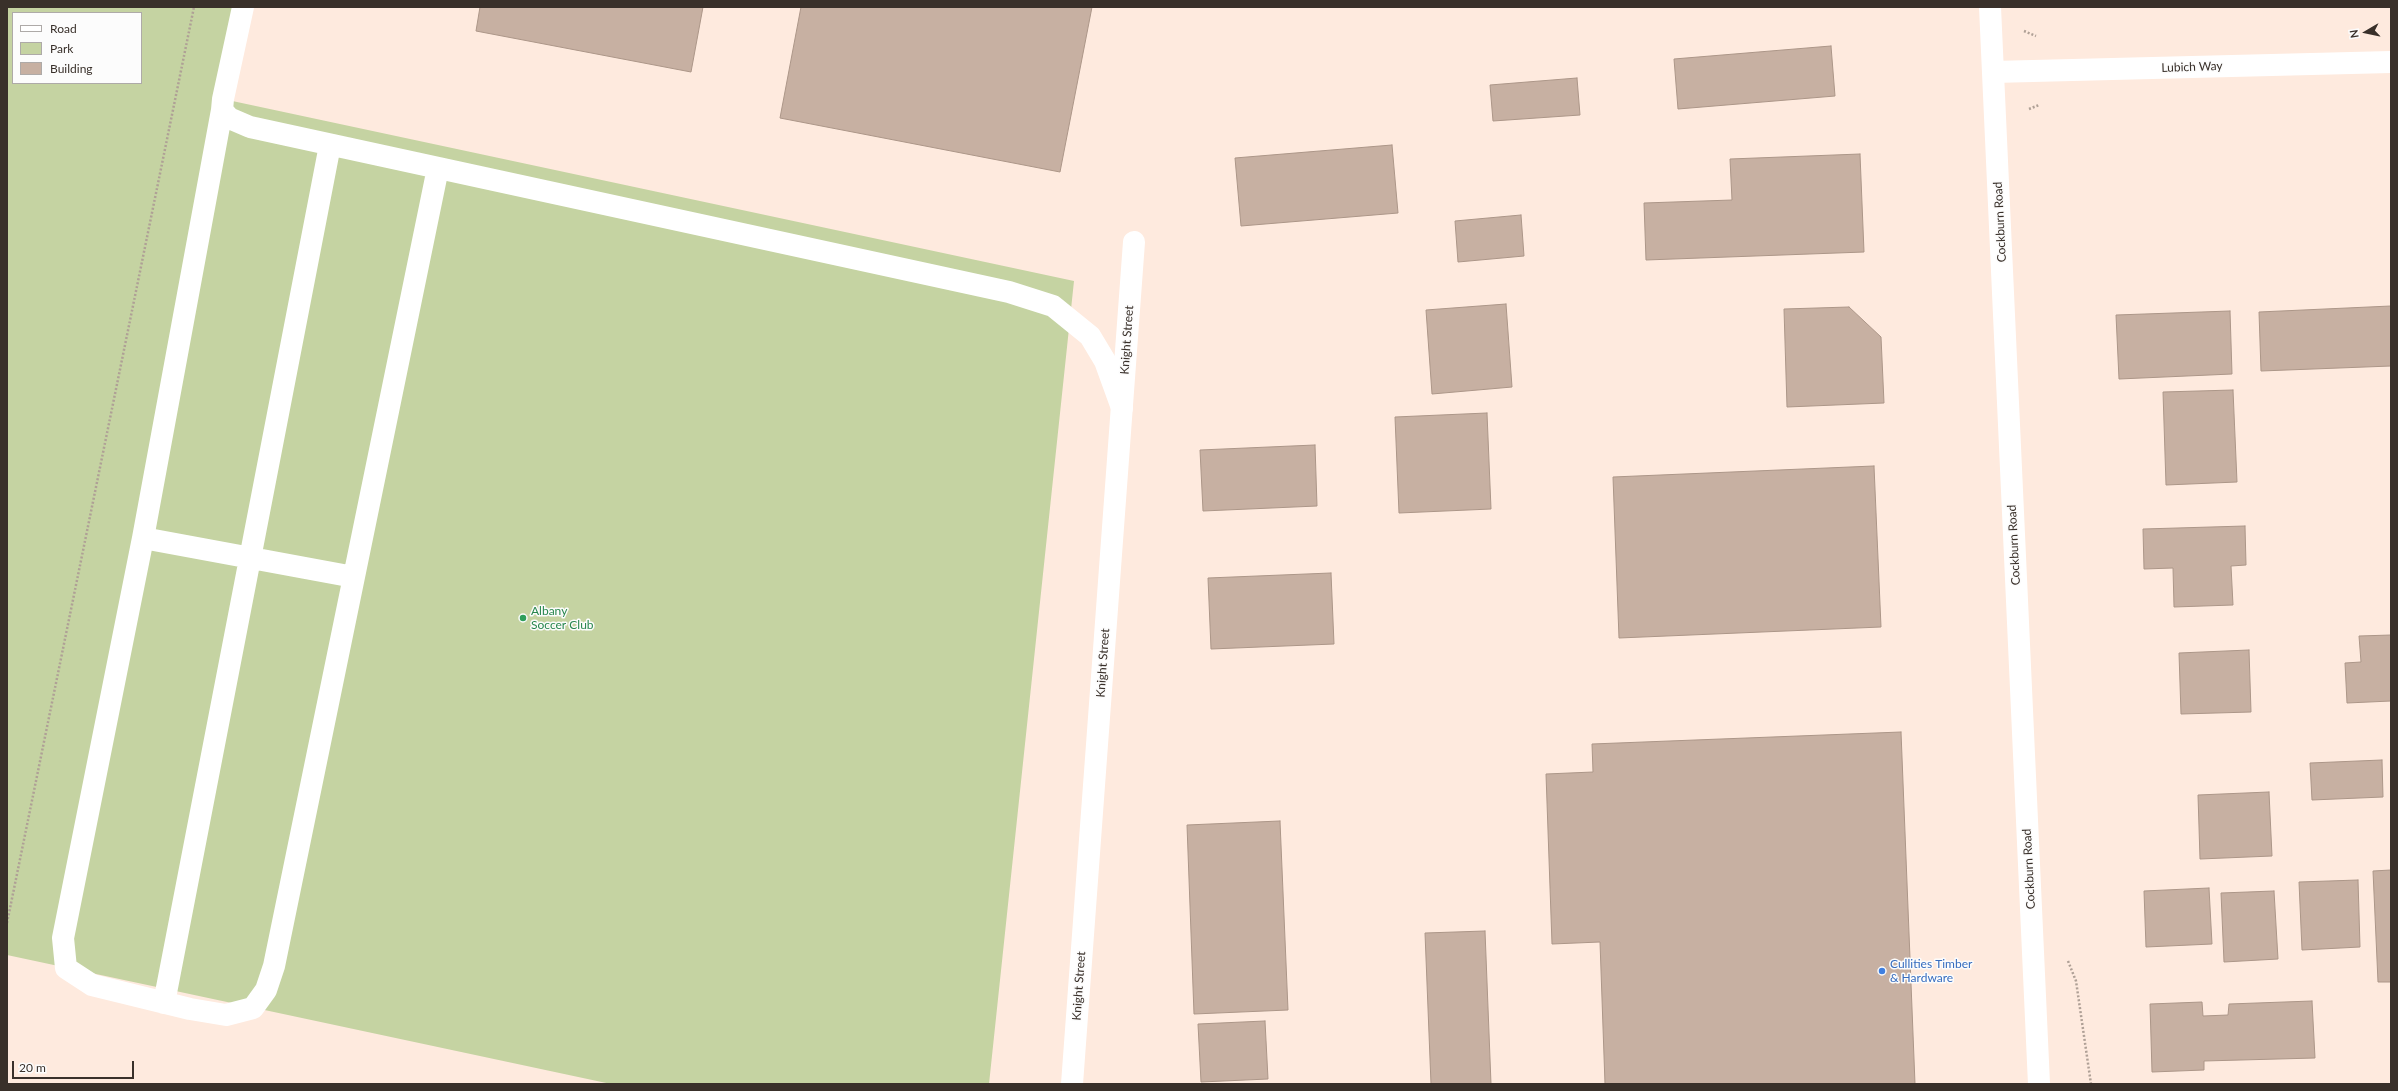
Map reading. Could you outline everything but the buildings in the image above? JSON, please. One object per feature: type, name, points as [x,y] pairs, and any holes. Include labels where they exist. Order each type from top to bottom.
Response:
[{"type":"street","points":[[243,7],[222,110],[144,538],[63,938],[66,968],[92,985],[164,1003],[226,1015],[253,1008],[266,990],[274,966],[438,168]]},
{"type":"street","name":"Cockburn Road","points":[[1990,7],[2039,1084]]},
{"type":"street","name":"Lubich Way","points":[[1993,72],[2391,62]]},
{"type":"street","points":[[222,110],[229,118],[250,127],[1009,292],[1053,306],[1090,336],[1105,361],[1122,408]]},
{"type":"street","points":[[164,1003],[330,145]]},
{"type":"street","name":"Knight Street","points":[[1072,1084],[1134,242]]},
{"type":"street","points":[[144,538],[354,577]]},
{"type":"path","points":[[7,923],[194,7]]},
{"type":"green space","name":"Albany Soccer Club","points":[[7,7],[241,7],[223,99],[1074,281],[989,1084],[611,1084],[7,955]]},
{"type":"place","name":"Albany Soccer Club","points":[[523,618]]},
{"type":"place","name":"Cullities Timber & Hardware","points":[[1882,971]]}]
